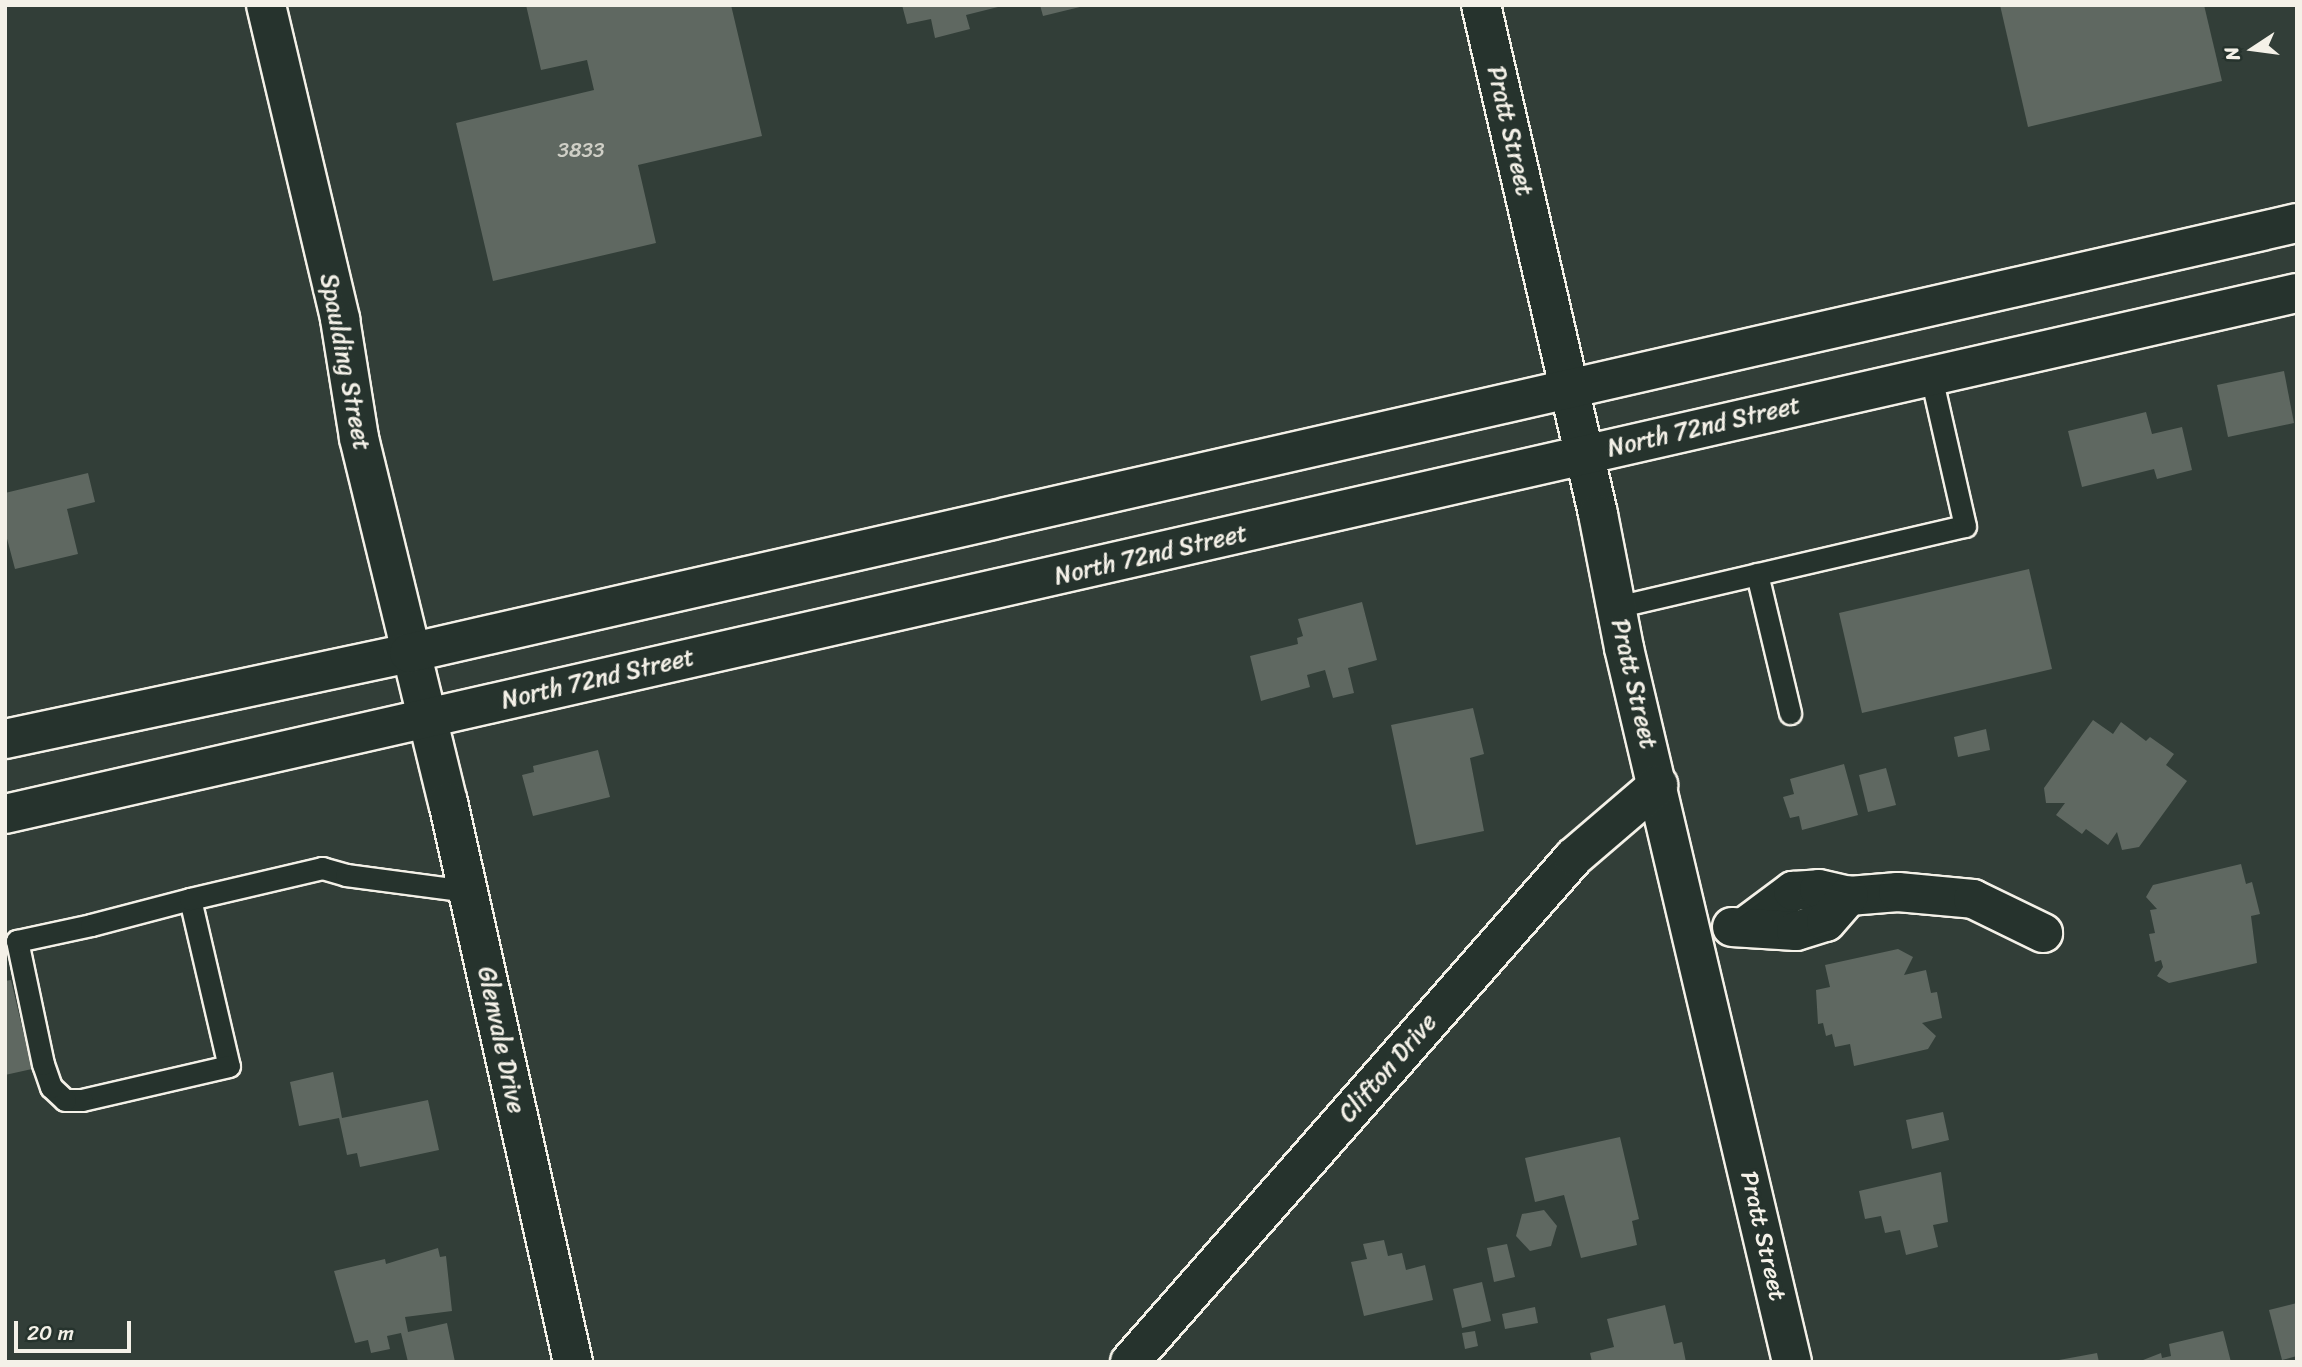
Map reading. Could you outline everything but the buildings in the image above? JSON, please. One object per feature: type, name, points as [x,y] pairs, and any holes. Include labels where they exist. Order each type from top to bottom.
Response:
[{"type":"main road","name":"Spaulding Street","points":[[266,5],[340,319],[359,438],[425,718]]},
{"type":"main road","name":"Pratt Street","points":[[1481,5],[1585,455],[1616,607],[1792,1362]]},
{"type":"main road","points":[[5,739],[409,653],[1570,391],[2297,223]]},
{"type":"main road","name":"North 72nd Street","points":[[5,814],[2297,293]]},
{"type":"main road","name":"Glenvale Drive","points":[[425,718],[468,891],[572,1362]]},
{"type":"main road","name":"Clifton Drive","points":[[1130,1362],[1574,857],[1658,785]]},
{"type":"main road","points":[[1692,932],[1746,926],[1796,931],[1826,922],[1849,896],[1898,892],[1973,899],[2043,933]]},
{"type":"lane","points":[[1616,607],[1965,526],[1931,376]]},
{"type":"lane","points":[[1758,574],[1790,713]]},
{"type":"lane","points":[[190,899],[229,1066],[65,1100],[51,1087],[43,1064],[17,942],[190,899],[322,868],[346,876],[468,891]]}]
